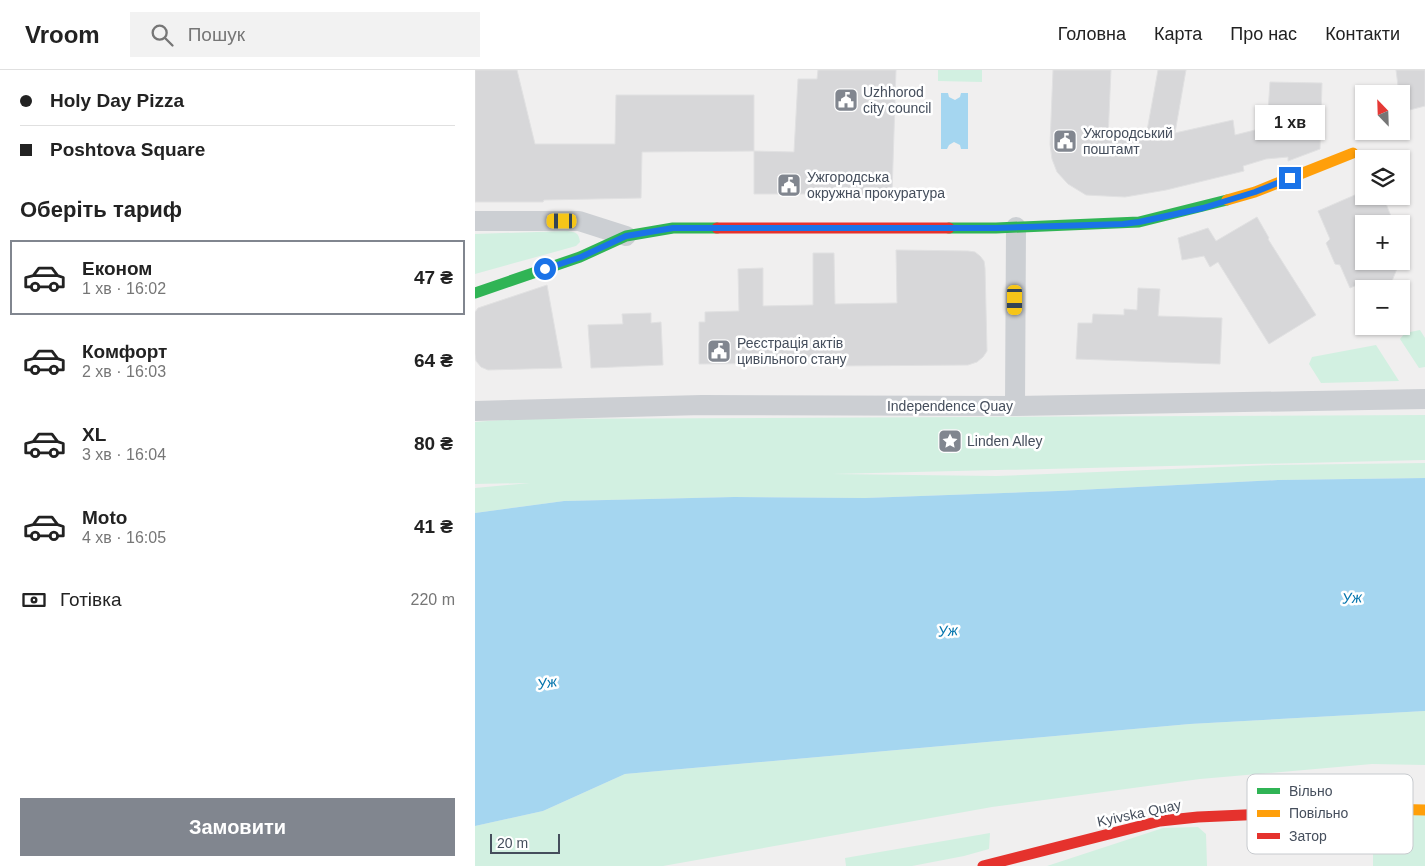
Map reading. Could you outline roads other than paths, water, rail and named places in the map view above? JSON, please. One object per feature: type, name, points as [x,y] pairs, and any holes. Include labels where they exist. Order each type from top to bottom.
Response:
[{"type":"street","points":[[475,293],[581,257],[626,236],[673,228],[1016,227],[1139,222],[1203,208],[1246,194],[1353,153]]},
{"type":"street","points":[[475,221],[579,221],[626,236]]},
{"type":"street","points":[[1015,406],[1016,227]]},
{"type":"street","name":"Independence Quay","points":[[475,411],[702,405],[1015,406],[1425,398]]},
{"type":"street","name":"Kyivska Quay","points":[[983,866],[1160,821],[1247,815]]},
{"type":"water","points":[[941,93],[948,93],[949,97],[955,100],[960,97],[961,93],[968,93],[968,149],[961,149],[960,145],[954,142],[947,149],[941,149]]},
{"type":"water","name":"Уж","points":[[1425,478],[1425,711],[1190,724],[625,774],[543,811],[475,826],[475,513],[564,501],[734,497],[865,498],[1278,480]]},
{"type":"place","name":"Uzhhorod city council","points":[[846,100]]},
{"type":"place","name":"Ужгородський поштамт","points":[[1065,141]]},
{"type":"place","name":"Ужгородська окружна прокуратура","points":[[789,185]]},
{"type":"place","name":"Реєстрація актів цивільного стану","points":[[719,351]]},
{"type":"place","name":"Linden Alley","points":[[950,441]]}]
